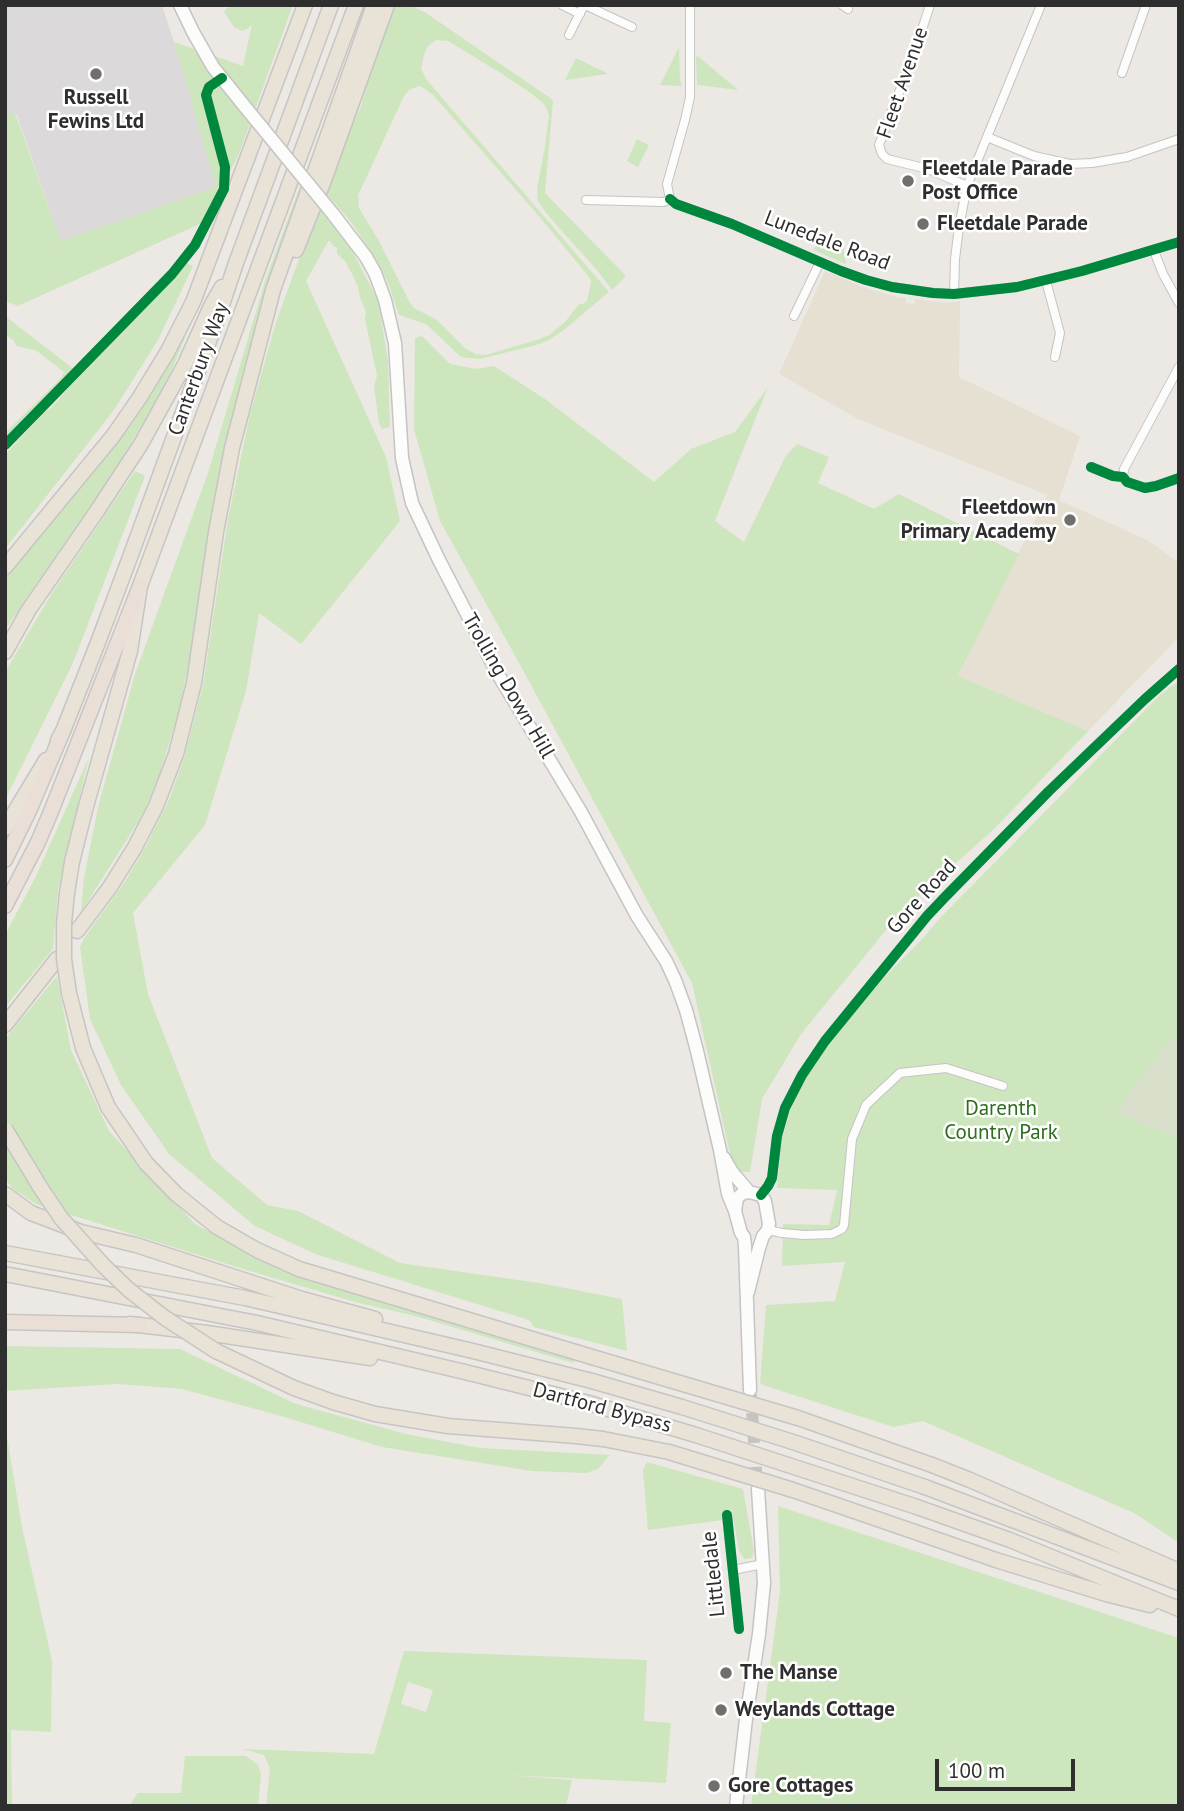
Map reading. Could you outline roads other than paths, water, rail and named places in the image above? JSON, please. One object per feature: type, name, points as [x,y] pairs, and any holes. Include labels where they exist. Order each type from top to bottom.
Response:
[{"type":"highway","points":[[5,567],[113,436],[168,351],[192,302],[305,5]]},
{"type":"highway","name":"Canterbury Way","points":[[5,828],[63,731],[106,621],[331,5]]},
{"type":"highway","name":"Canterbury Way","points":[[356,5],[141,586],[130,651],[85,810],[66,892],[64,959],[69,993],[83,1048],[112,1114],[146,1163],[194,1209],[217,1227],[257,1250],[299,1269],[798,1418],[970,1480],[1179,1571]]},
{"type":"highway","points":[[78,931],[110,887],[144,829],[156,806],[178,746],[194,683],[227,475],[273,290],[373,5]]},
{"type":"highway","points":[[258,349],[292,258],[314,209],[387,5]]},
{"type":"highway","points":[[5,652],[28,611],[141,444],[185,364],[212,304],[236,263]]},
{"type":"highway","points":[[5,906],[46,824],[141,586]]},
{"type":"highway","points":[[5,860],[63,731]]},
{"type":"highway","points":[[5,1025],[57,959]]},
{"type":"highway","points":[[5,1129],[61,1218],[95,1257],[130,1290],[216,1351],[306,1393],[375,1414],[448,1426],[576,1436],[641,1445],[793,1490],[1083,1587],[1179,1610]]},
{"type":"highway","points":[[5,1194],[31,1213],[81,1231],[163,1254],[302,1299],[355,1312],[473,1351]]},
{"type":"highway","name":"Dartford Bypass","points":[[5,1253],[245,1298],[592,1381],[758,1431],[925,1487],[1179,1583]]},
{"type":"highway","name":"Dartford Bypass","points":[[5,1275],[244,1320],[585,1402],[696,1434],[917,1507],[1010,1540],[1179,1610]]},
{"type":"highway","points":[[5,1315],[207,1332],[465,1372]]},
{"type":"highway","points":[[5,1322],[140,1325]]},
{"type":"main road","name":"Trolling Down Hill","points":[[180,5],[192,32],[213,66],[333,214],[366,257],[374,273],[385,300],[395,343],[402,458],[407,486],[420,523],[505,687],[581,811],[637,916],[671,971],[686,1010],[728,1194],[736,1211]]},
{"type":"main road","name":"Trolling Down Hill","points":[[720,1150],[732,1172],[755,1193]]},
{"type":"main road","points":[[748,1292],[765,1233],[767,1208],[765,1201],[755,1193],[743,1193],[737,1198],[736,1211],[744,1237],[750,1390]]},
{"type":"main road","points":[[744,1237],[757,1239],[765,1233]]},
{"type":"main road","points":[[736,1806],[764,1583],[758,1489]]},
{"type":"street","points":[[562,5],[583,8],[632,27]]},
{"type":"street","points":[[670,199],[667,184],[690,97],[690,5]]},
{"type":"street","name":"Fleet Avenue","points":[[930,5],[881,137],[880,149],[887,159],[928,169],[967,186]]},
{"type":"street","points":[[954,295],[958,227],[967,186],[1041,5]]},
{"type":"street","points":[[1122,74],[1146,5]]},
{"type":"street","points":[[569,35],[583,8]]},
{"type":"street","points":[[5,445],[172,274],[195,245],[224,190],[225,167],[206,95],[209,87],[222,78]]},
{"type":"street","points":[[987,137],[1034,156],[1070,164],[1127,157],[1179,139]]},
{"type":"street","name":"Lunedale Road","points":[[586,200],[664,202],[670,199],[677,205],[732,224],[866,280],[892,287],[954,295],[1046,281],[1179,242]]},
{"type":"street","points":[[1154,251],[1179,303]]},
{"type":"street","name":"Lunedale Road","points":[[794,316],[820,262]]},
{"type":"street","points":[[1046,281],[1060,333],[1055,357]]},
{"type":"street","points":[[1123,477],[1124,469],[1179,367]]},
{"type":"street","points":[[1091,467],[1147,488],[1179,478]]},
{"type":"street","name":"Gore Road","points":[[755,1193],[768,1186],[772,1178],[777,1136],[785,1108],[802,1075],[825,1041],[945,897],[1049,791],[1179,669]]},
{"type":"street","points":[[765,1233],[832,1234],[842,1229],[852,1139],[866,1105],[900,1073],[946,1068],[1003,1086]]},
{"type":"street","name":"Littledale","points":[[727,1515],[738,1629]]},
{"type":"street","name":"Littledale","points":[[733,1570],[763,1564]]},
{"type":"tunnel","points":[[751,1395],[757,1485]]},
{"type":"place","name":"Russell Fewins Ltd","points":[[96,74]]},
{"type":"place","name":"Fleetdale Parade Post Office","points":[[908,181]]},
{"type":"place","name":"Fleetdale Parade","points":[[923,224]]},
{"type":"place","name":"Fleetdown Primary Academy","points":[[1070,520]]},
{"type":"place","name":"The Manse","points":[[726,1673]]},
{"type":"place","name":"Weylands Cottage","points":[[721,1710]]},
{"type":"place","name":"Gore Cottages","points":[[714,1786]]},
{"type":"park label","name":"Darenth Country Park","points":[[1001,1121]]}]
